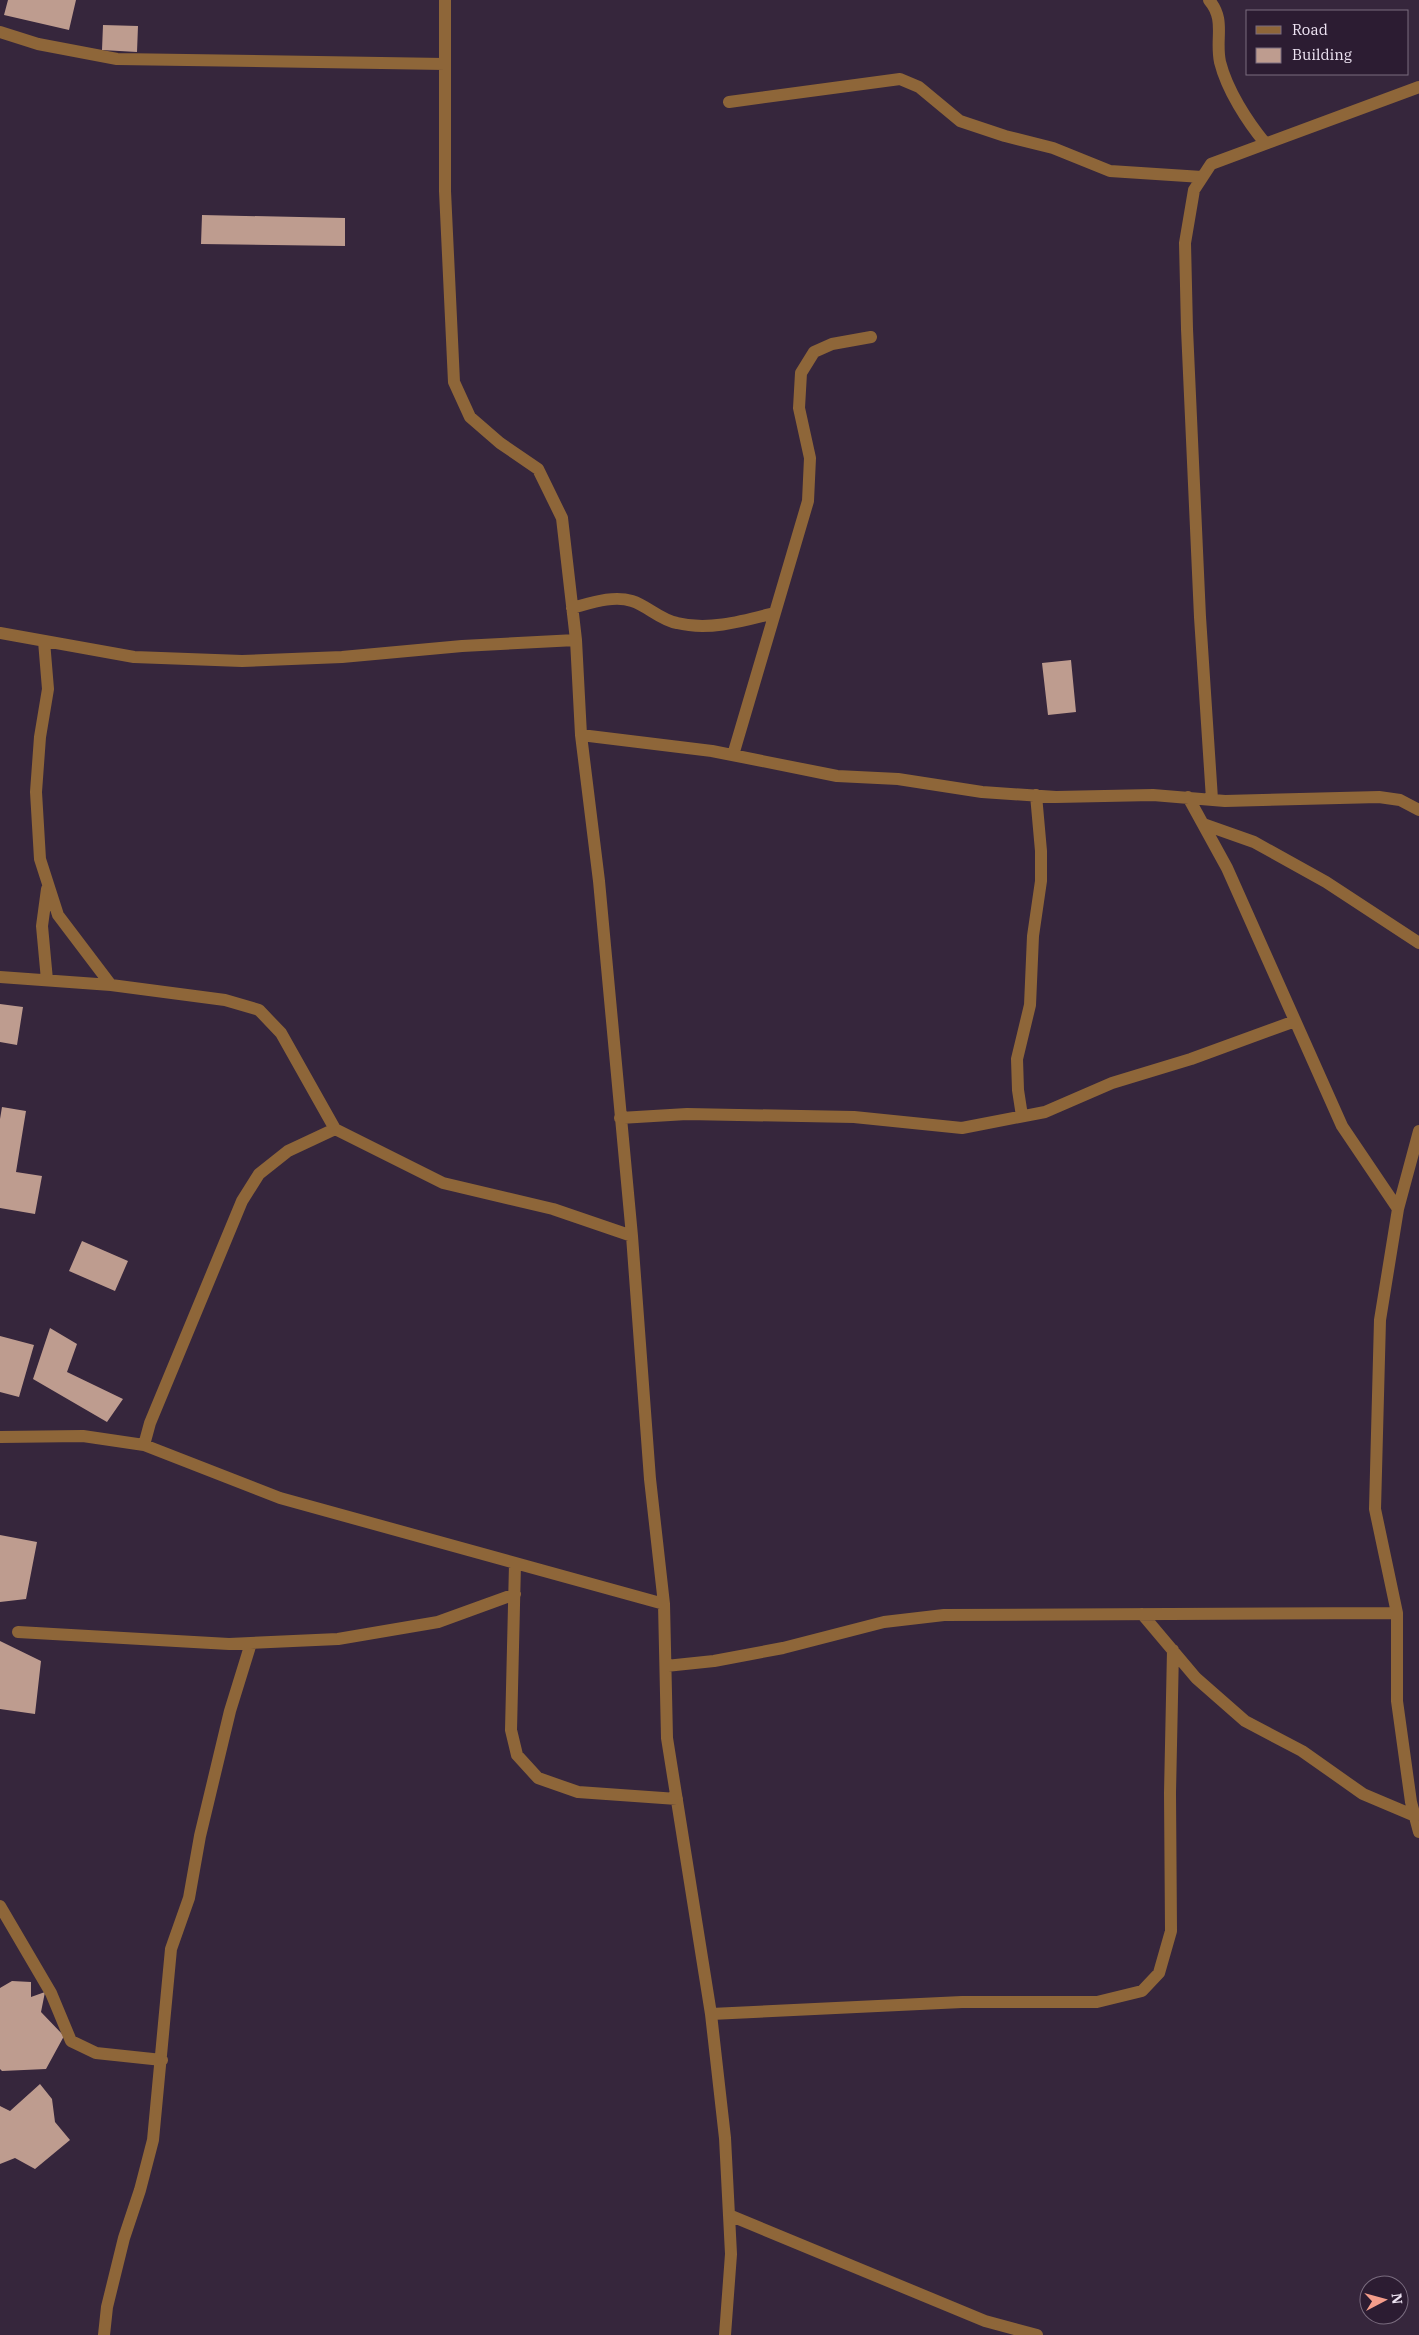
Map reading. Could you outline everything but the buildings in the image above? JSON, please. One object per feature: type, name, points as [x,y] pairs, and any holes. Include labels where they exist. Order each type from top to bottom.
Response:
[{"type":"street","points":[[445,0],[445,191],[454,382],[470,417],[500,443],[538,469],[562,518],[576,640],[581,735],[599,881],[632,1236],[650,1480],[664,1604],[667,1738],[711,2014],[725,2138],[731,2254],[725,2335]]},
{"type":"street","points":[[1209,0],[1219,16],[1218,42],[1220,63],[1242,109],[1265,143]]},
{"type":"street","points":[[0,32],[38,44],[118,59],[445,64]]},
{"type":"street","points":[[729,102],[900,79],[919,87],[960,120],[1005,136],[1053,148],[1110,172],[1149,176],[1202,177]]},
{"type":"street","points":[[1212,799],[1200,617],[1187,329],[1186,253],[1194,190],[1211,164],[1265,143],[1318,126],[1419,87]]},
{"type":"street","points":[[733,755],[808,502],[810,458],[800,408],[801,373],[814,352],[832,344],[870,337]]},
{"type":"street","points":[[572,608],[619,599],[633,602],[675,623],[696,626],[745,621],[774,613]]},
{"type":"street","points":[[0,633],[134,657],[242,661],[342,657],[462,646],[576,640]]},
{"type":"street","points":[[44,641],[48,689],[40,737],[36,792],[40,859],[58,915],[111,985]]},
{"type":"street","points":[[581,735],[733,755],[837,776],[898,779],[982,792],[1036,796],[1188,797],[1225,801],[1379,797],[1400,800],[1419,810]]},
{"type":"street","points":[[1022,1116],[1017,1059],[1030,1005],[1033,936],[1040,882],[1041,852],[1036,796]]},
{"type":"street","points":[[1188,797],[1227,868],[1342,1126],[1398,1210]]},
{"type":"street","points":[[1203,824],[1254,842],[1326,882],[1419,943]]},
{"type":"street","points":[[47,980],[42,926],[48,884]]},
{"type":"street","points":[[0,977],[111,985],[225,1000],[259,1010],[281,1033],[335,1128],[443,1182],[553,1209],[632,1236]]},
{"type":"street","points":[[620,1118],[687,1114],[854,1117],[962,1128],[1045,1112],[1112,1083],[1191,1059],[1295,1021]]},
{"type":"street","points":[[144,1446],[150,1423],[242,1201],[259,1174],[288,1151],[335,1128]]},
{"type":"street","points":[[1419,1131],[1398,1210],[1380,1320],[1375,1509],[1397,1613],[1397,1700],[1419,1832]]},
{"type":"street","points":[[0,1437],[83,1436],[144,1446],[280,1498],[664,1604]]},
{"type":"street","points":[[515,1564],[511,1730],[517,1755],[538,1778],[578,1792],[677,1799]]},
{"type":"street","points":[[18,1632],[229,1644],[338,1639],[438,1622],[515,1594]]},
{"type":"street","points":[[666,1666],[714,1661],[784,1648],[884,1622],[944,1615],[1397,1613]]},
{"type":"street","points":[[1142,1614],[1196,1678],[1245,1721],[1302,1752],[1363,1794],[1415,1816]]},
{"type":"street","points":[[104,2335],[107,2307],[124,2238],[140,2190],[153,2140],[171,1949],[189,1898],[200,1836],[230,1711],[251,1643]]},
{"type":"street","points":[[711,2014],[962,2002],[1097,2002],[1142,1991],[1159,1973],[1171,1931],[1172,1861],[1170,1793],[1173,1650]]},
{"type":"street","points":[[0,1906],[51,1993],[71,2041],[96,2053],[162,2060]]},
{"type":"street","points":[[729,2215],[985,2321],[1038,2335]]}]
